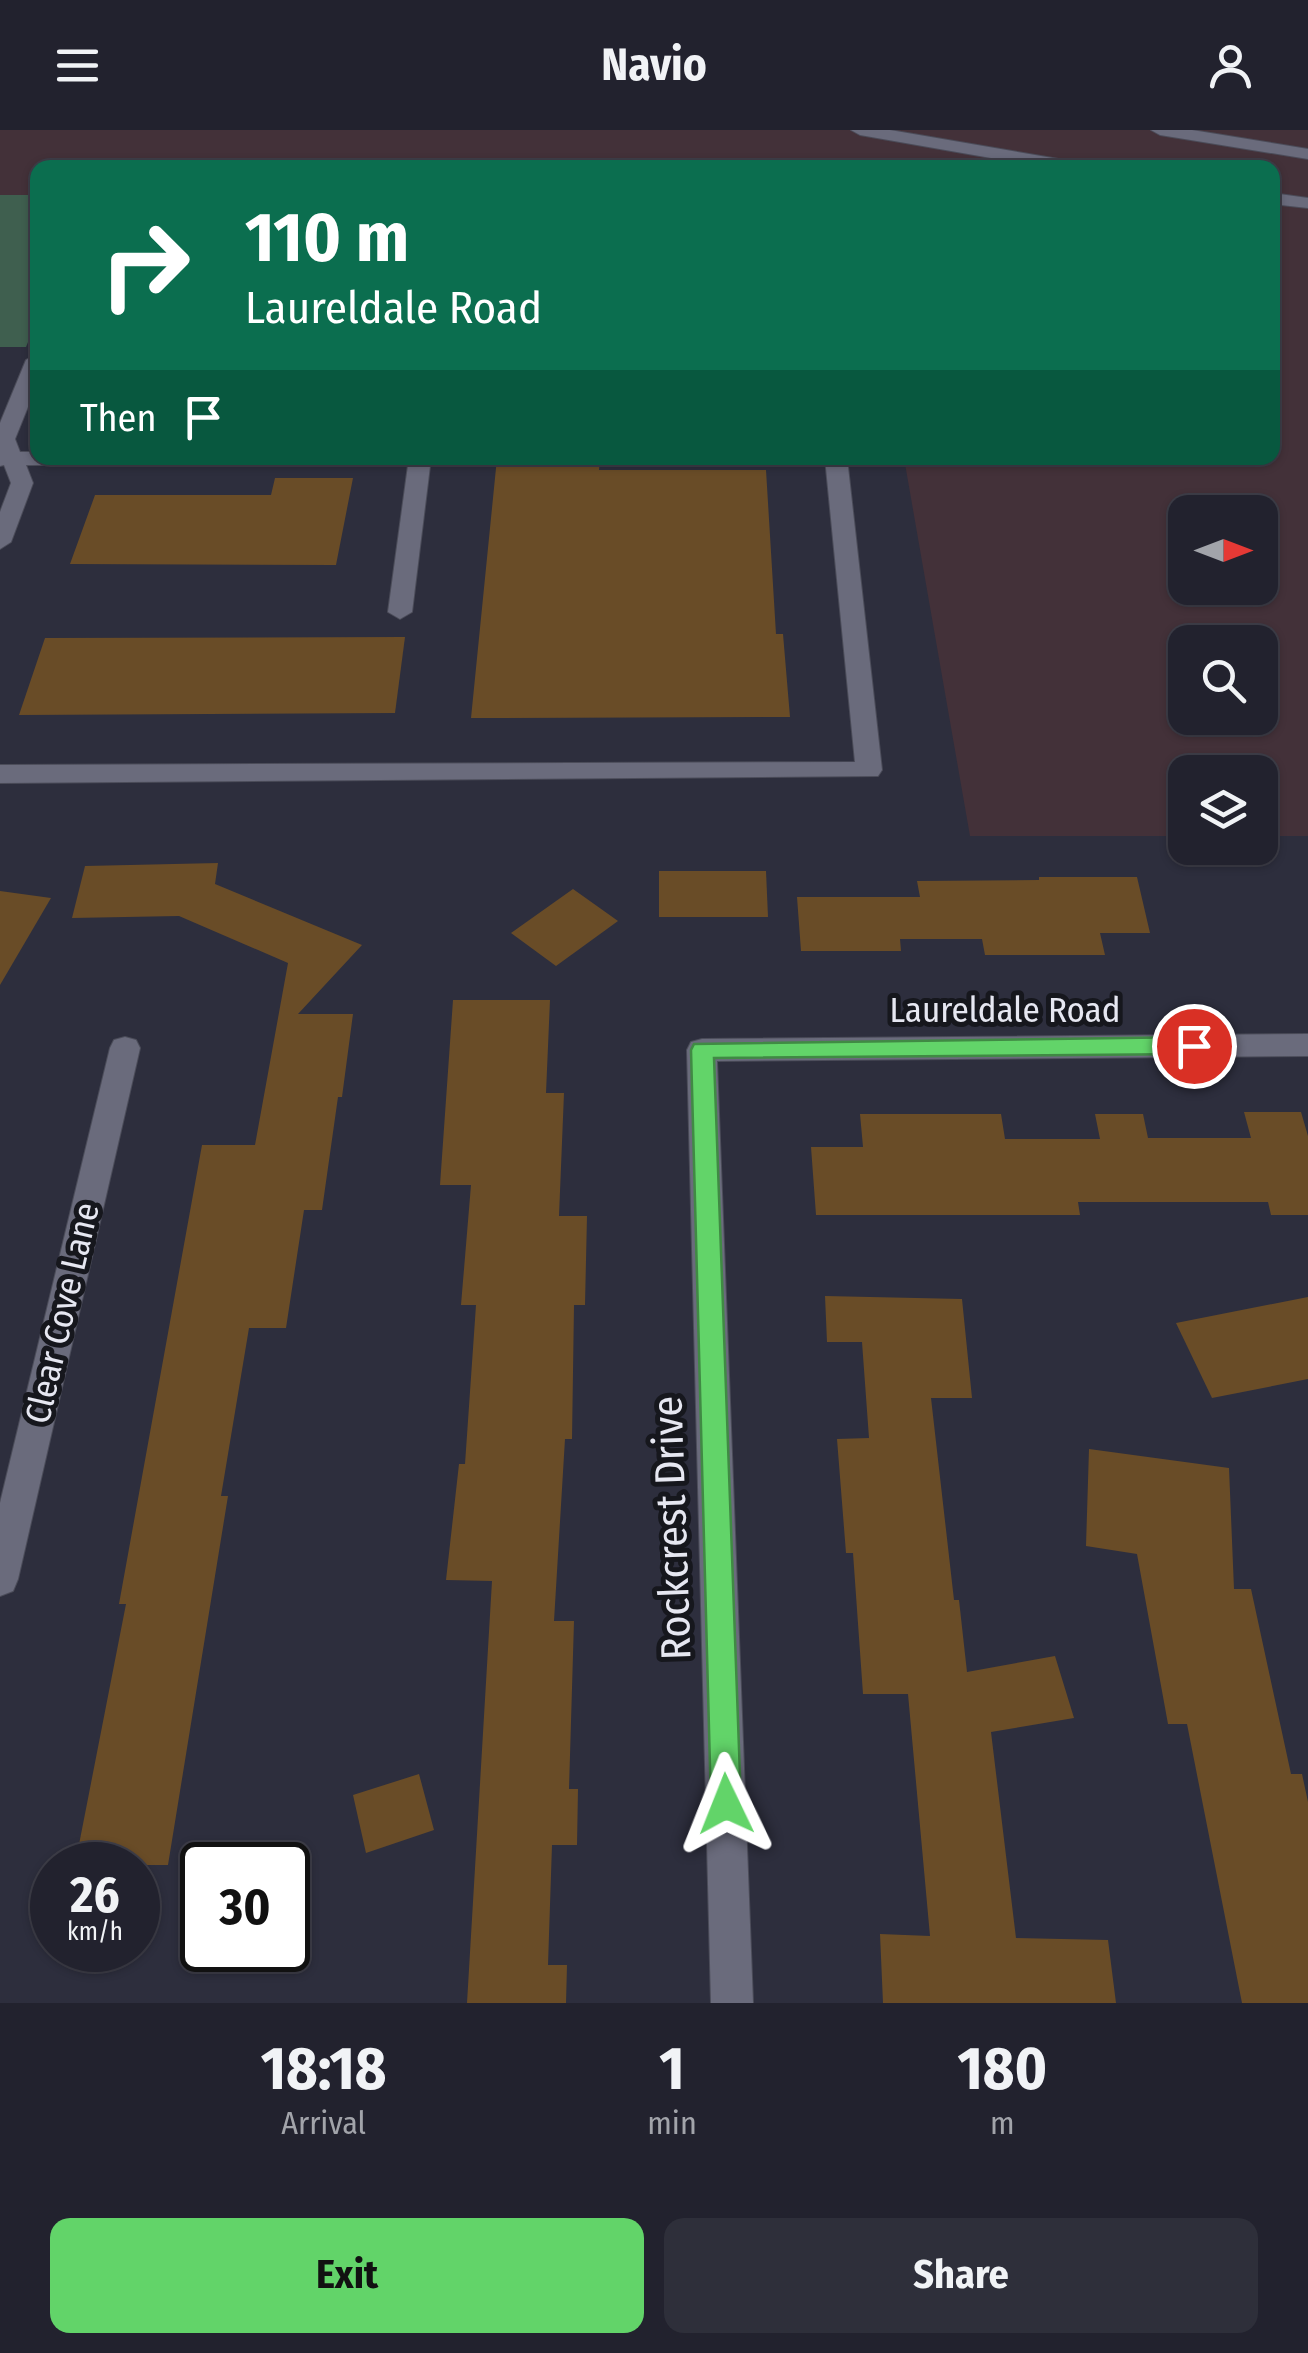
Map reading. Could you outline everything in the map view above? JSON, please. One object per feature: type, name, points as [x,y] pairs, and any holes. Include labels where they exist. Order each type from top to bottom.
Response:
[{"type":"street","points":[[860,130],[1035,160]]},
{"type":"street","points":[[1160,130],[1308,154]]},
{"type":"street","points":[[1280,199],[1308,204]]},
{"type":"street","points":[[0,542],[22,484],[7,458],[4,439],[30,375]]},
{"type":"street","points":[[400,612],[419,465]]},
{"type":"street","points":[[0,774],[868,770],[837,465]]},
{"type":"street","name":"Laureldale Road","points":[[702,1050],[1308,1045]]},
{"type":"street","name":"Clear Cove Lane","points":[[0,1579],[125,1048]]},
{"type":"street","name":"Rockcrest Drive","points":[[702,1050],[732,2003]]},
{"type":"shaded area","points":[[0,130],[1308,130],[1308,836],[1278,836],[1278,755],[1168,755],[1168,836],[970,836],[905,465],[1280,465],[1280,160],[30,160],[30,195],[0,195]]},
{"type":"green space","points":[[0,195],[30,195],[30,337],[26,347],[0,347]]},
{"type":"building","points":[[496,465],[599,465],[599,470],[766,470],[776,634],[783,634],[790,717],[471,718]]},
{"type":"building","points":[[275,478],[353,478],[336,565],[70,564],[95,495],[271,495]]},
{"type":"building","points":[[405,637],[395,713],[19,715],[45,638]]},
{"type":"building","points":[[218,863],[215,884],[362,945],[298,1014],[353,1014],[342,1097],[338,1097],[322,1210],[304,1210],[286,1328],[249,1328],[221,1496],[228,1496],[168,1865],[160,1865],[160,1842],[79,1842],[126,1604],[119,1604],[202,1145],[255,1145],[288,963],[179,916],[72,918],[85,866]]},
{"type":"building","points":[[659,871],[766,871],[768,917],[659,917]]},
{"type":"building","points":[[1137,877],[1150,933],[1100,933],[1105,955],[985,955],[982,939],[900,939],[901,951],[801,951],[797,897],[920,897],[917,881]]},
{"type":"building","points":[[573,889],[618,921],[556,966],[511,933]]},
{"type":"building","points":[[0,891],[51,898],[0,985]]},
{"type":"building","points":[[453,1000],[550,1000],[546,1093],[564,1093],[559,1216],[587,1216],[585,1305],[574,1305],[572,1439],[565,1439],[554,1621],[574,1621],[569,1789],[578,1789],[577,1845],[552,1845],[548,1965],[567,1965],[566,2003],[467,2003],[492,1581],[446,1580],[459,1464],[465,1464],[476,1305],[461,1305],[471,1185],[440,1185]]},
{"type":"building","points":[[1244,1112],[1301,1112],[1308,1136],[1308,1215],[1271,1215],[1268,1202],[1078,1202],[1080,1215],[816,1215],[811,1147],[863,1147],[860,1114],[1001,1114],[1005,1139],[1100,1139],[1095,1114],[1143,1114],[1148,1138],[1251,1138]]},
{"type":"building","points":[[825,1296],[962,1299],[972,1398],[931,1398],[954,1600],[959,1600],[967,1672],[1055,1656],[1074,1718],[991,1732],[1016,1938],[1108,1940],[1116,2003],[883,2003],[880,1934],[930,1936],[908,1694],[863,1694],[853,1553],[846,1553],[837,1439],[869,1438],[862,1342],[827,1342]]},
{"type":"building","points":[[1308,1297],[1308,1379],[1212,1398],[1176,1323]]},
{"type":"building","points":[[1089,1449],[1229,1468],[1234,1589],[1251,1589],[1291,1774],[1302,1774],[1308,1802],[1308,2003],[1242,2003],[1187,1724],[1168,1724],[1137,1554],[1086,1546]]},
{"type":"building","points":[[419,1774],[434,1830],[366,1853],[353,1795]]},
{"type":"route","points":[[726,1804],[702,1050],[1194,1046]]}]
